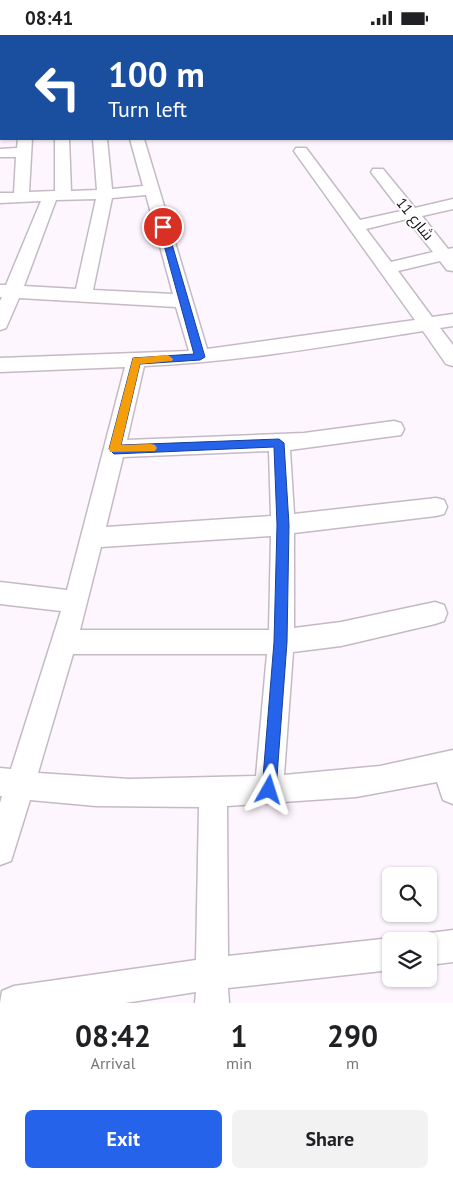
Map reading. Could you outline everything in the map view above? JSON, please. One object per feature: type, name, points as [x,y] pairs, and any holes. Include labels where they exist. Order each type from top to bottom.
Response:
[{"type":"street","points":[[0,324],[6,291],[56,196],[62,140]]},
{"type":"street","points":[[83,296],[105,194],[100,140]]},
{"type":"street","points":[[138,140],[200,357]]},
{"type":"street","points":[[0,153],[25,145],[21,197]]},
{"type":"street","points":[[301,151],[453,359]]},
{"type":"street","name":"شارع 11","points":[[378,172],[411,214],[450,258]]},
{"type":"street","points":[[0,198],[105,194],[152,190]]},
{"type":"street","points":[[357,226],[453,204]]},
{"type":"street","points":[[388,268],[450,258]]},
{"type":"street","points":[[6,291],[184,301]]},
{"type":"street","points":[[1,367],[200,357],[453,320]]},
{"type":"street","points":[[0,851],[11,783],[64,643],[136,361]]},
{"type":"street","points":[[114,449],[279,443],[326,439],[394,429]]},
{"type":"street","points":[[269,790],[281,642],[283,525],[279,443]]},
{"type":"street","points":[[92,538],[283,525],[436,507]]},
{"type":"street","points":[[0,593],[76,602]]},
{"type":"street","points":[[64,643],[281,642],[341,634],[435,613]]},
{"type":"street","points":[[11,783],[124,792],[213,793],[350,785],[414,775],[451,773]]},
{"type":"street","points":[[212,989],[213,793]]},
{"type":"street","points":[[437,948],[453,947]]},
{"type":"street","points":[[14,1003],[212,989],[382,956]]},
{"type":"slow traffic","points":[[151,448],[114,449],[136,361],[168,359]]},
{"type":"route","points":[[163,227],[200,357],[136,361],[114,449],[279,443],[283,525],[281,642],[269,790]]}]
